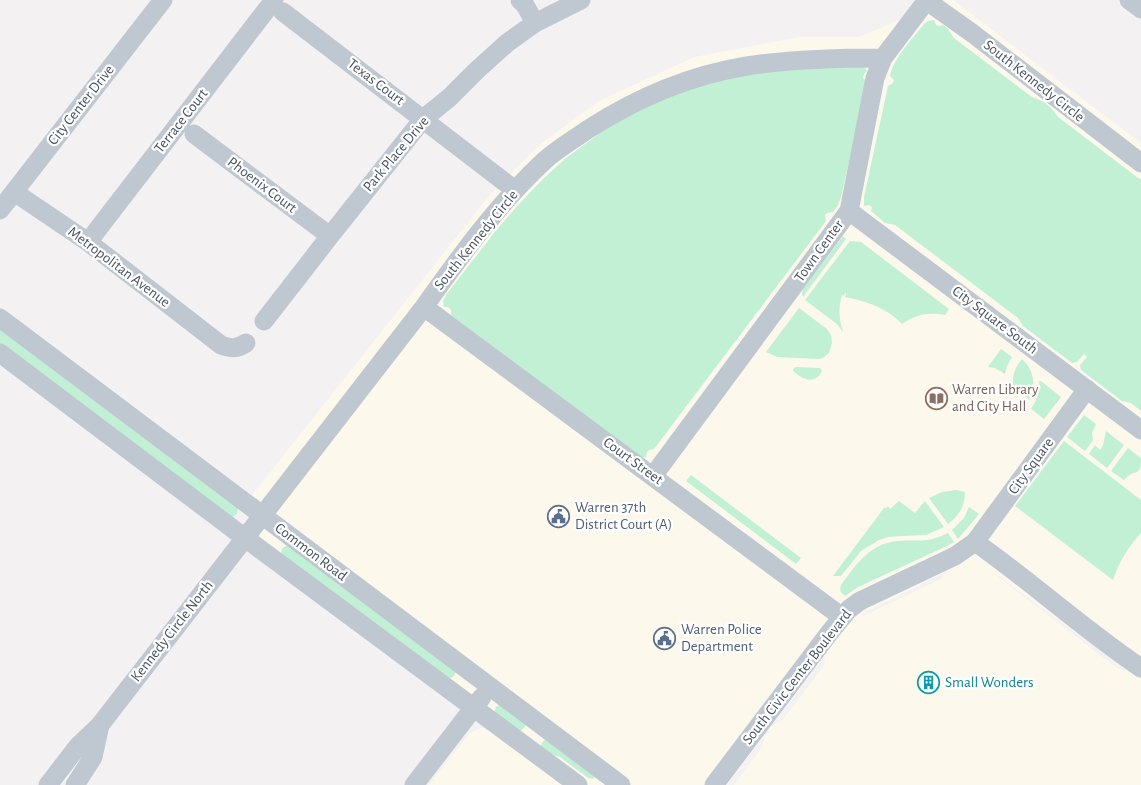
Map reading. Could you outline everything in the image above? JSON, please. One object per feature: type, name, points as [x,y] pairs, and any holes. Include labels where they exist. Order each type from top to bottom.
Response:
[{"type":"street","name":"City Center Drive","points":[[0,210],[163,0]]},
{"type":"street","points":[[520,0],[535,23]]},
{"type":"street","name":"Park Place Drive","points":[[264,321],[423,119],[449,98],[508,43],[535,23],[580,0]]},
{"type":"street","name":"Town Center","points":[[653,476],[849,211],[875,78],[883,58],[927,0]]},
{"type":"street","name":"South Kennedy Circle","points":[[927,0],[1141,163]]},
{"type":"street","points":[[1129,0],[1141,9]]},
{"type":"street","name":"Texas Court","points":[[275,4],[515,190]]},
{"type":"street","name":"Terrace Court","points":[[88,242],[275,4]]},
{"type":"street","name":"South Kennedy Circle","points":[[245,538],[424,307],[465,250],[515,190],[546,160],[602,120],[636,102],[656,92],[712,74],[746,66],[784,61],[883,58]]},
{"type":"street","name":"Phoenix Court","points":[[194,134],[330,236]]},
{"type":"street","name":"Metropolitan Avenue","points":[[14,192],[88,242],[221,345],[235,348],[246,342]]},
{"type":"street","name":"City Square South","points":[[849,211],[1141,430]]},
{"type":"street","name":"Court Street","points":[[424,307],[842,617]]},
{"type":"street","name":"Common Road","points":[[0,318],[622,785]]},
{"type":"street","name":"Common Road","points":[[0,354],[578,785]]},
{"type":"street","name":"City Square","points":[[975,542],[1087,390]]},
{"type":"street","name":"Kennedy Circle North","points":[[48,785],[78,746],[100,725],[245,538]]},
{"type":"street","points":[[975,542],[1050,598],[1120,654],[1141,668]]},
{"type":"street","name":"South Civic Center Boulevard","points":[[714,785],[849,609],[860,601],[955,556],[975,542]]},
{"type":"street","points":[[414,785],[490,686]]},
{"type":"street","name":"Kennedy Circle North","points":[[75,785],[92,757],[100,725]]},
{"type":"shaded area","points":[[946,0],[953,0],[1141,143],[1141,785],[734,785],[762,747],[764,738],[772,726],[783,719],[823,667],[825,656],[727,785],[429,785],[470,733],[480,728],[489,730],[265,557],[252,495],[488,197],[539,145],[599,101],[694,57],[799,37],[859,37]],"holes":[[[947,571],[941,579],[865,615],[861,615]],[[996,574],[1126,670],[1113,665]]]},
{"type":"green space","points":[[934,20],[936,25],[943,25],[947,28],[954,38],[1032,97],[1047,104],[1058,117],[1141,179],[1141,411],[1131,403],[1122,401],[1081,370],[1080,365],[1087,357],[1084,354],[1077,362],[1072,363],[1023,326],[1018,318],[895,225],[885,223],[871,211],[872,207],[869,205],[864,206],[864,197],[888,86],[894,80],[890,76],[892,69],[904,49],[924,24]]},
{"type":"green space","points":[[863,65],[867,71],[863,78],[867,82],[838,205],[833,212],[825,215],[826,221],[654,449],[647,452],[646,457],[642,458],[616,439],[451,315],[451,310],[448,307],[444,307],[443,301],[446,295],[494,233],[544,178],[566,158],[592,139],[638,110],[669,96],[747,71]]},
{"type":"green space","points":[[843,236],[846,239],[803,297],[803,288]]},
{"type":"green space","points":[[850,241],[861,242],[949,309],[945,315],[923,315],[902,324],[883,309],[845,297],[845,293],[844,296],[842,295],[840,309],[843,332],[837,324],[805,300]]},
{"type":"green space","points":[[799,308],[827,329],[831,335],[832,343],[829,353],[823,358],[777,357],[766,352]]},
{"type":"green space","points":[[0,329],[238,508],[237,514],[231,518],[0,346]]},
{"type":"green space","points":[[1001,349],[1012,357],[1005,374],[995,368],[988,367]]},
{"type":"green space","points":[[1022,359],[1029,368],[1033,378],[1030,400],[1013,387],[1015,372]]},
{"type":"green space","points":[[796,367],[820,368],[822,371],[816,378],[809,380],[793,371]]},
{"type":"green space","points":[[1039,381],[1061,397],[1044,419],[1031,409],[1039,389]]},
{"type":"green space","points":[[1084,415],[1096,424],[1092,433],[1093,440],[1085,451],[1067,437]]},
{"type":"green space","points":[[1106,431],[1124,445],[1107,468],[1089,454],[1095,445],[1100,450],[1102,448]]},
{"type":"green space","points":[[1064,441],[1141,500],[1141,533],[1124,555],[1113,580],[1015,506]]},
{"type":"green space","points":[[1128,448],[1141,458],[1141,464],[1139,471],[1124,480],[1111,471]]},
{"type":"green space","points":[[691,475],[801,558],[796,564],[686,481]]},
{"type":"green space","points":[[956,490],[965,492],[964,502],[958,514],[948,524],[929,498],[942,492]]},
{"type":"green space","points":[[899,501],[915,513],[925,501],[944,527],[926,535],[888,537],[879,540],[861,551],[841,576],[833,576],[884,508],[888,506],[890,509]]},
{"type":"green space","points":[[969,507],[979,514],[958,539],[952,530],[964,518]]},
{"type":"green space","points":[[948,533],[954,542],[949,545],[858,587],[845,596],[841,592],[841,585],[858,563],[879,546],[898,541],[928,540]]},
{"type":"green space","points":[[288,545],[456,670],[454,676],[449,679],[281,554],[282,548]]},
{"type":"green space","points":[[501,704],[526,722],[524,728],[518,731],[494,714],[496,707]]},
{"type":"green space","points":[[548,739],[595,775],[593,779],[588,778],[560,757],[547,753],[541,748],[543,742]]},
{"type":"place","name":"Warren Library and City Hall","points":[[936,398]]},
{"type":"place","name":"Warren 37th District Court (A)","points":[[559,516]]},
{"type":"place","name":"Warren Police Department","points":[[665,638]]},
{"type":"place","name":"Small Wonders","points":[[929,682]]}]
